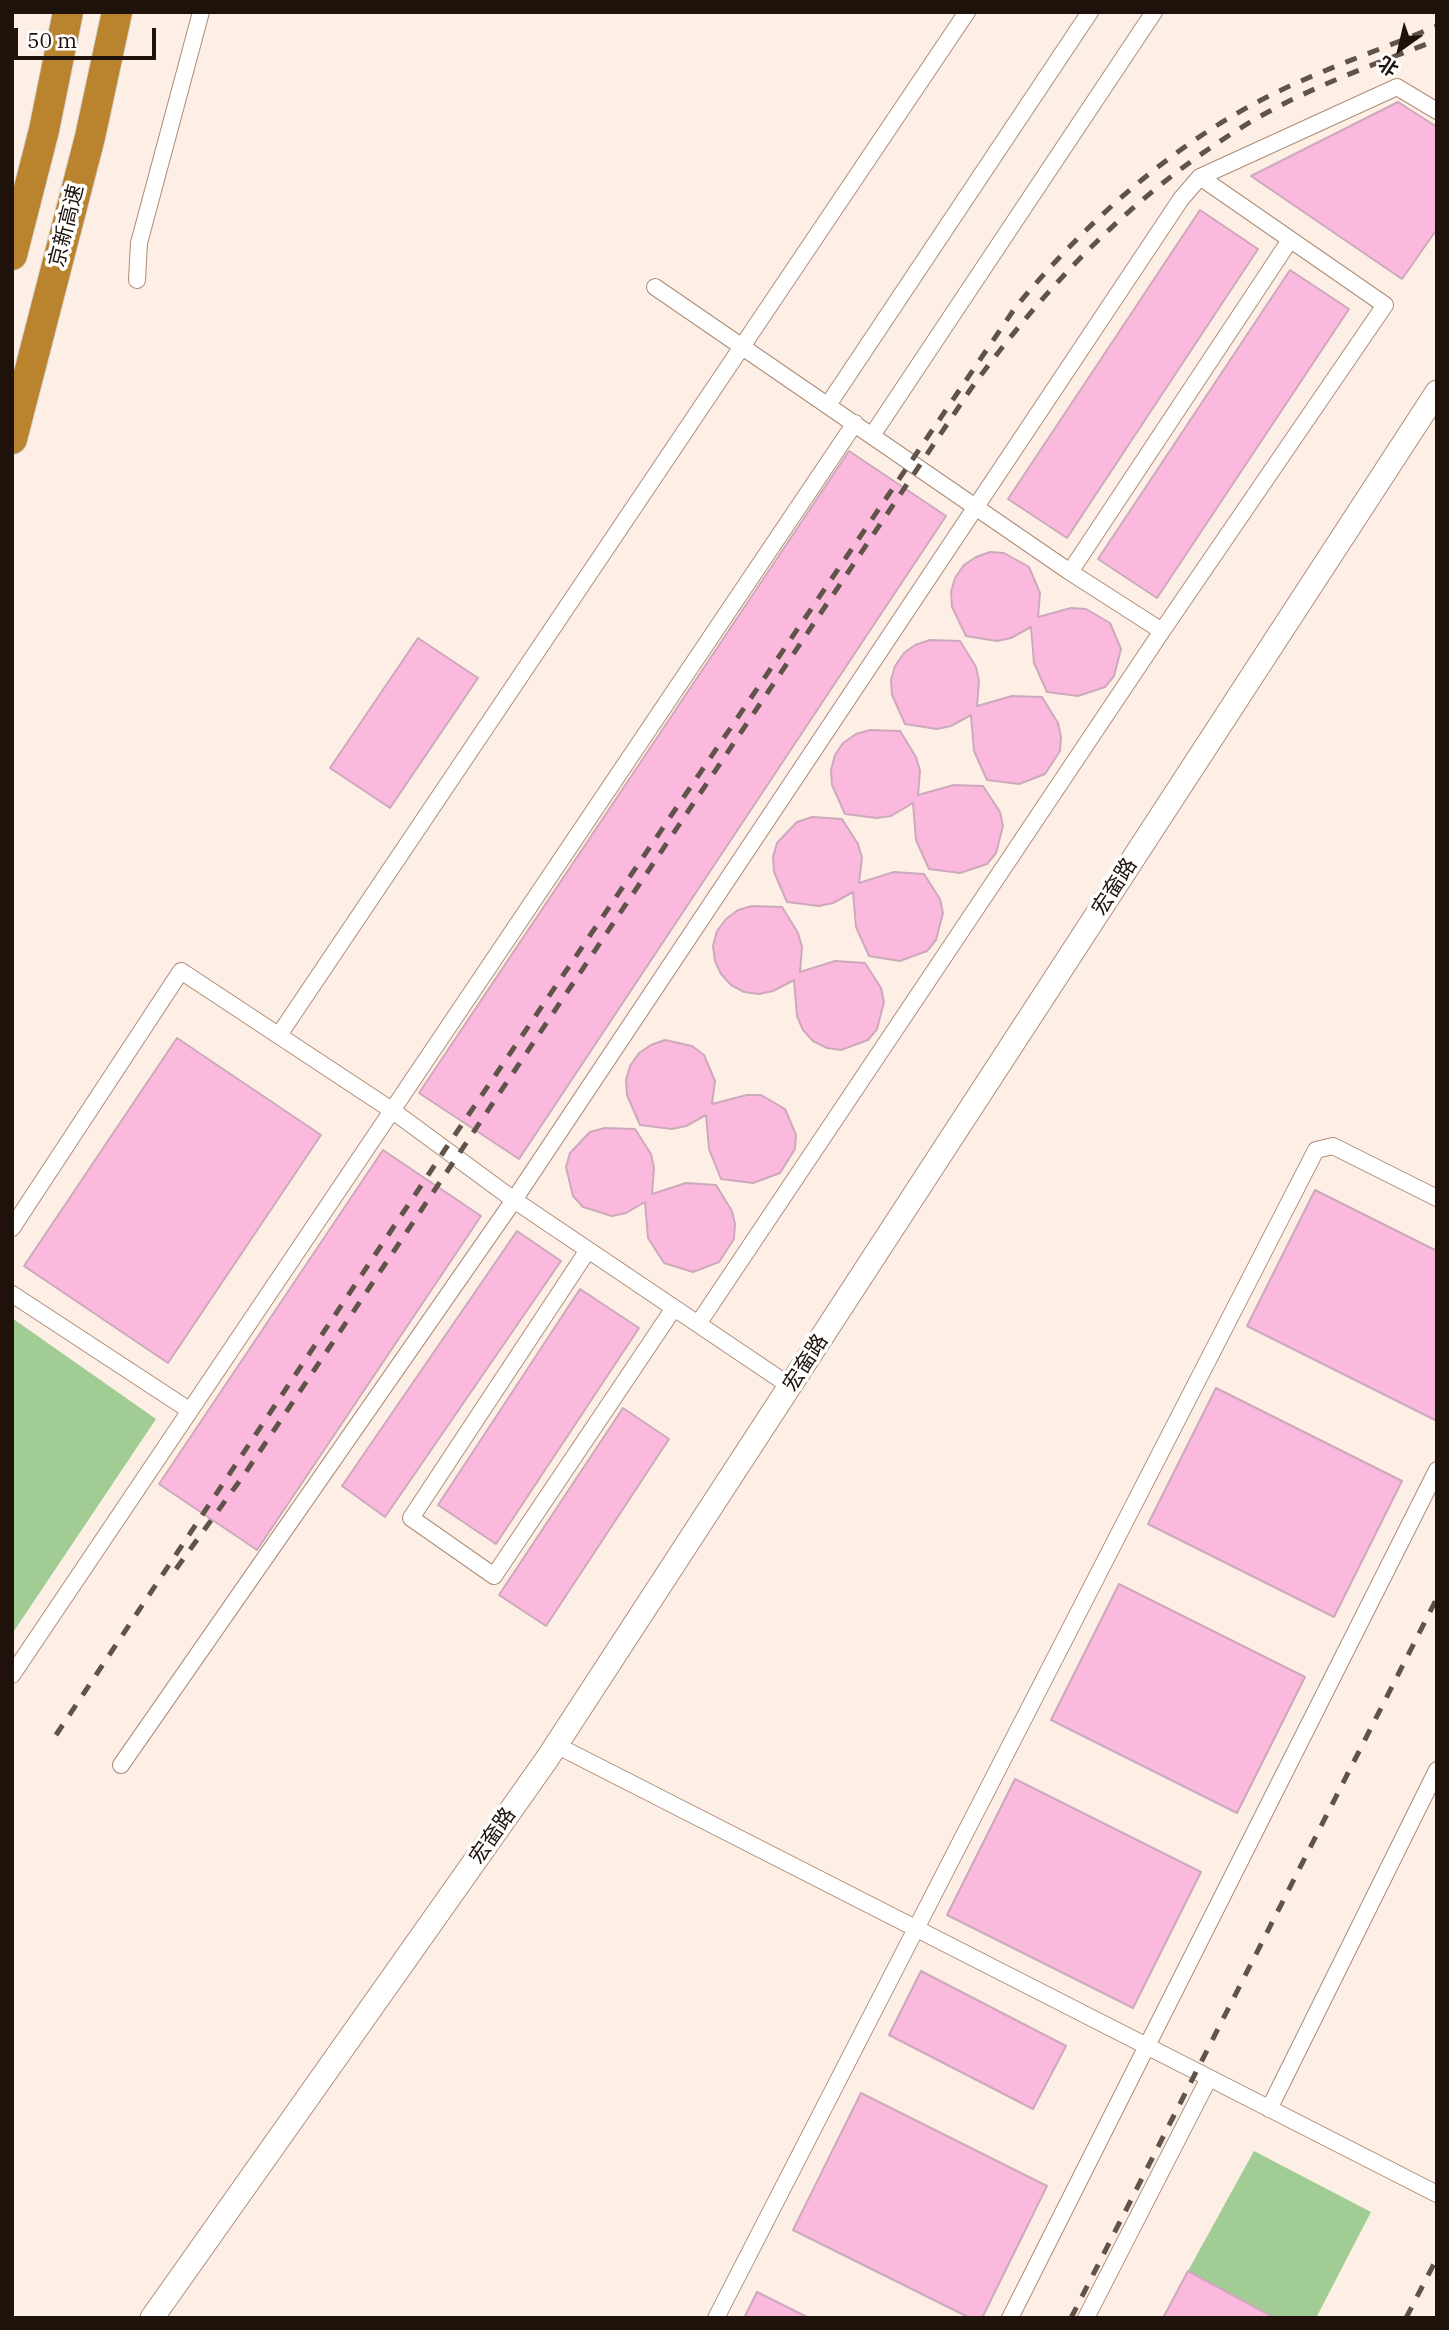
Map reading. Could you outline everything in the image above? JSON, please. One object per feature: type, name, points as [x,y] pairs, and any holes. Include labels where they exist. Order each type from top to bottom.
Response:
[{"type":"highway","points":[[12,255],[44,130],[68,12]]},
{"type":"highway","name":"京新高速","points":[[12,439],[90,137],[117,12]]},
{"type":"street","points":[[137,280],[139,243],[201,12]]},
{"type":"street","points":[[279,1035],[744,348],[967,12]]},
{"type":"street","points":[[828,405],[1090,12]]},
{"type":"street","points":[[873,434],[1154,12]]},
{"type":"street","points":[[121,1765],[513,1200],[1181,199],[1200,177],[1397,87],[1437,111]]},
{"type":"street","points":[[698,1324],[1162,631],[1385,305],[1200,177]]},
{"type":"street","points":[[1070,572],[1290,240]]},
{"type":"street","points":[[655,287],[873,434],[1070,572],[1162,631]]},
{"type":"street","name":"宏奤路","points":[[152,2318],[556,1745],[1437,392]]},
{"type":"street","points":[[12,1675],[855,422]]},
{"type":"street","points":[[12,1228],[181,971],[393,1111],[513,1200],[790,1386]]},
{"type":"street","points":[[716,2318],[1316,1150],[1333,1146],[1437,1198]]},
{"type":"street","points":[[588,1250],[411,1518],[494,1576],[674,1308]]},
{"type":"street","points":[[12,1294],[189,1410]]},
{"type":"street","points":[[1010,2318],[1437,1470]]},
{"type":"street","points":[[556,1745],[1437,2194]]},
{"type":"street","points":[[1269,2109],[1437,1770]]},
{"type":"street","points":[[1086,2318],[1209,2078]]},
{"type":"green space","points":[[12,1318],[156,1419],[12,1634]]},
{"type":"green space","points":[[1254,2151],[1371,2212],[1316,2318],[1275,2318],[1188,2271]]},
{"type":"building","points":[[1398,102],[1437,127],[1437,229],[1402,279],[1251,176]]},
{"type":"building","points":[[1200,210],[1258,249],[1067,538],[1008,499]]},
{"type":"building","points":[[1290,270],[1349,309],[1157,598],[1098,559]]},
{"type":"building","points":[[849,451],[946,516],[519,1159],[419,1093]]},
{"type":"building","points":[[990,552],[1004,553],[1029,567],[1040,593],[1038,617],[1071,608],[1086,609],[1110,623],[1121,649],[1114,676],[1105,687],[1078,696],[1047,692],[1034,663],[1031,627],[1011,638],[997,641],[966,636],[952,607],[951,592],[955,578],[964,565]]},
{"type":"building","points":[[418,638],[478,678],[390,808],[330,768]]},
{"type":"building","points":[[930,640],[960,641],[976,667],[979,681],[977,706],[1012,696],[1042,697],[1058,723],[1061,737],[1060,751],[1045,774],[1019,784],[987,780],[974,751],[971,715],[951,726],[937,729],[905,724],[892,695],[891,680],[895,666],[904,653],[915,645]]},
{"type":"building","points":[[870,730],[900,731],[916,757],[920,771],[918,795],[954,785],[983,786],[1000,812],[1003,826],[996,853],[987,864],[960,873],[929,869],[916,840],[913,803],[891,816],[877,818],[845,814],[832,785],[831,770],[835,755],[843,743],[856,734]]},
{"type":"building","points":[[812,817],[842,819],[858,844],[862,858],[859,883],[894,872],[924,874],[940,899],[943,913],[936,940],[927,951],[900,961],[869,956],[856,927],[853,892],[833,903],[819,906],[787,902],[774,872],[773,857],[777,843],[797,822]]},
{"type":"building","points":[[752,906],[782,907],[798,933],[802,947],[800,972],[835,961],[865,963],[881,988],[884,1002],[877,1029],[868,1040],[841,1050],[827,1048],[813,1041],[803,1030],[797,1016],[794,980],[773,991],[759,994],[744,992],[731,985],[721,974],[715,961],[713,946],[717,931],[726,919],[738,910]]},
{"type":"building","points":[[177,1038],[321,1135],[168,1363],[24,1266]]},
{"type":"building","points":[[665,1040],[692,1046],[704,1055],[715,1081],[712,1104],[747,1095],[761,1095],[785,1109],[796,1135],[795,1149],[780,1173],[753,1183],[721,1179],[709,1149],[706,1115],[686,1126],[672,1129],[640,1125],[627,1095],[626,1080],[630,1066],[639,1053]]},
{"type":"building","points":[[605,1128],[635,1129],[651,1154],[654,1168],[652,1194],[686,1183],[716,1185],[732,1211],[735,1224],[734,1239],[719,1262],[693,1272],[664,1263],[648,1238],[645,1202],[626,1213],[612,1216],[583,1207],[573,1196],[566,1167],[570,1153],[590,1132]]},
{"type":"building","points":[[383,1150],[481,1216],[257,1550],[159,1484]]},
{"type":"building","points":[[1315,1190],[1437,1251],[1437,1421],[1247,1326]]},
{"type":"building","points":[[517,1231],[561,1261],[385,1517],[342,1486]]},
{"type":"building","points":[[580,1289],[639,1328],[496,1544],[438,1505]]},
{"type":"building","points":[[1216,1388],[1402,1481],[1334,1617],[1148,1524]]},
{"type":"building","points":[[623,1408],[669,1439],[546,1626],[499,1595]]},
{"type":"building","points":[[1119,1584],[1305,1677],[1237,1813],[1051,1720]]},
{"type":"building","points":[[1015,1779],[1201,1872],[1133,2008],[947,1915]]},
{"type":"building","points":[[921,1971],[1066,2046],[1033,2109],[889,2035]]},
{"type":"building","points":[[861,2093],[1047,2186],[982,2318],[970,2318],[793,2230]]},
{"type":"building","points":[[1188,2271],[1275,2318],[1163,2318]]},
{"type":"building","points":[[757,2292],[809,2318],[744,2318]]},
{"type":"railway","points":[[56,1735],[446,1148],[1015,308],[1041,277],[1099,218],[1130,190],[1195,140],[1229,118],[1286,88],[1437,26]]},
{"type":"railway","points":[[176,1569],[246,1472],[970,390],[1031,313],[1097,241],[1170,177],[1210,148],[1297,97],[1437,40]]},
{"type":"railway","points":[[1071,2318],[1437,1598]]},
{"type":"railway","points":[[1406,2318],[1437,2258]]}]
